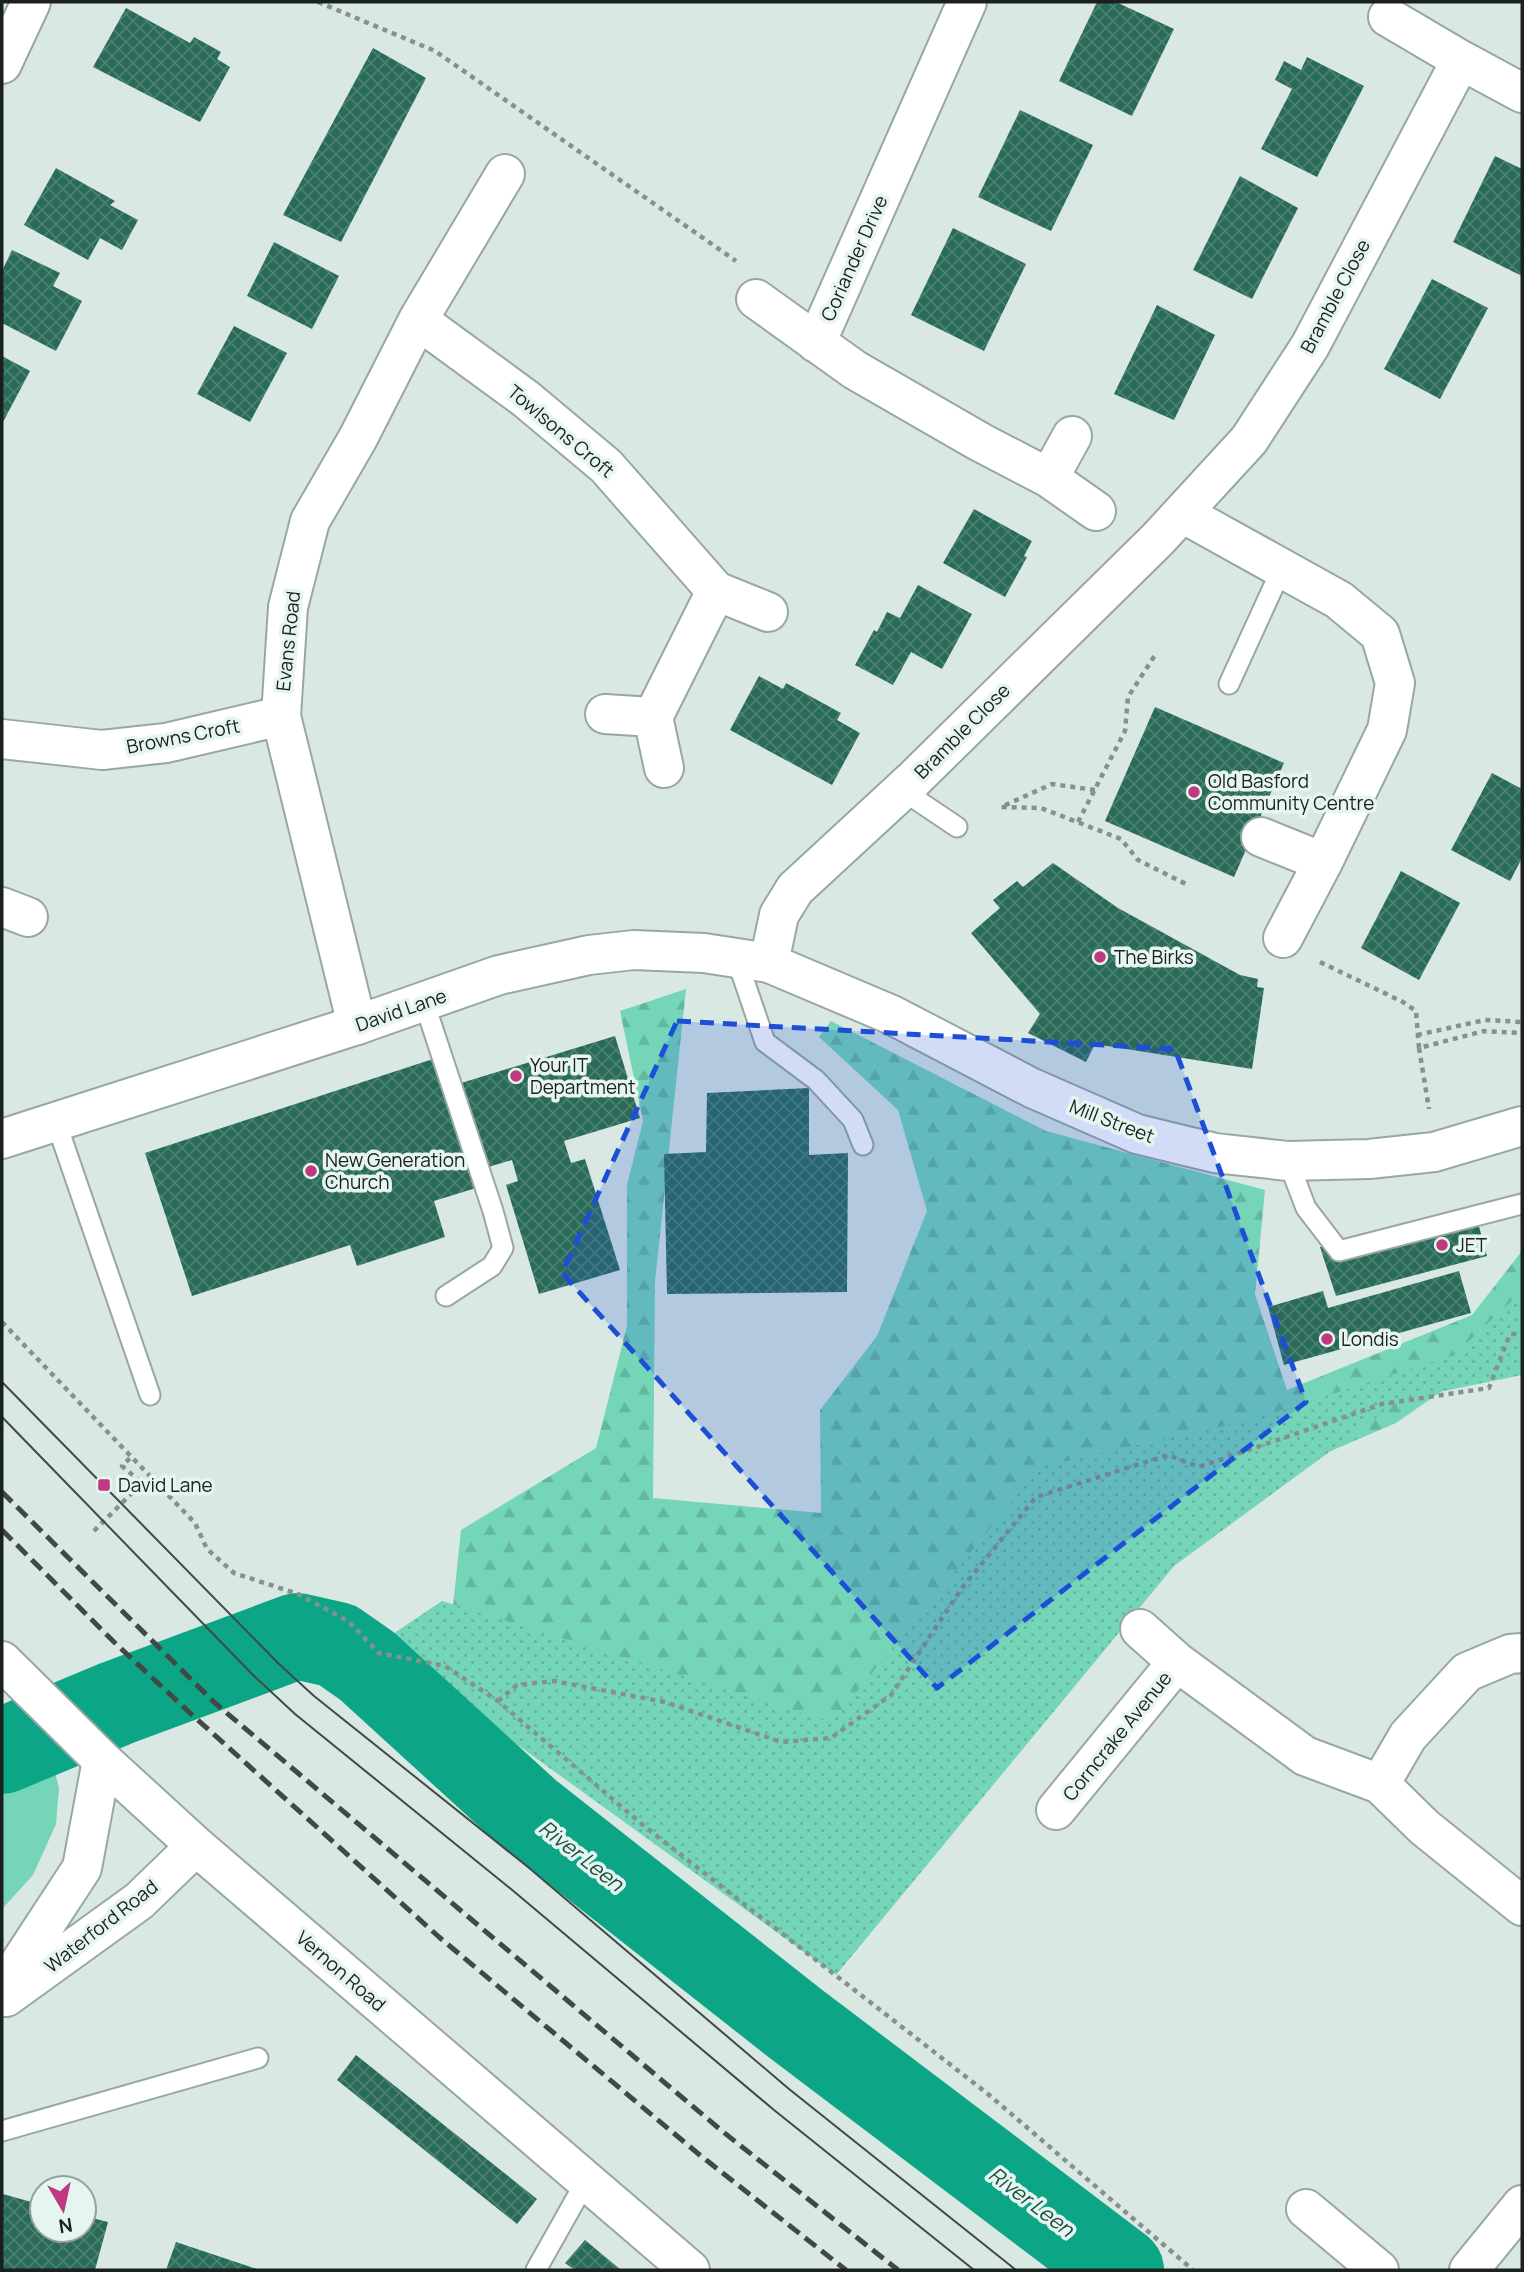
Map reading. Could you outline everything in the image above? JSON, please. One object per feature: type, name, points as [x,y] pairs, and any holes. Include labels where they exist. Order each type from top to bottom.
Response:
[{"type":"street","points":[[2,64],[31,2]]},
{"type":"street","name":"Coriander Drive","points":[[967,2],[816,343],[855,370],[980,442],[1049,478],[1096,511]]},
{"type":"street","points":[[1388,17],[1522,93]]},
{"type":"street","name":"Bramble Close","points":[[752,960],[795,889],[902,790],[1182,513],[1249,440],[1310,346],[1461,60]]},
{"type":"street","name":"Evans Road","points":[[357,1025],[281,716],[288,607],[310,521],[358,438],[418,320],[505,174]]},
{"type":"street","points":[[756,299],[816,343]]},
{"type":"street","name":"Towlsons Croft","points":[[418,320],[526,399],[606,466],[716,591],[768,612]]},
{"type":"street","points":[[1049,478],[1072,436]]},
{"type":"street","points":[[1182,513],[1339,600],[1380,634],[1395,683],[1387,730],[1291,923]]},
{"type":"street","points":[[664,768],[653,717],[716,591]]},
{"type":"street","points":[[606,715],[653,717]]},
{"type":"street","name":"Browns Croft","points":[[2,739],[102,750],[166,743],[281,716]]},
{"type":"street","points":[[1261,837],[1323,862]]},
{"type":"street","name":"David Lane","points":[[2,1139],[357,1025],[499,975],[589,956],[634,950],[704,953],[752,960]]},
{"type":"street","name":"Mill Street","points":[[752,960],[892,1015],[1032,1088],[1137,1134],[1215,1153],[1288,1161],[1369,1159],[1434,1152],[1522,1126]]},
{"type":"street","name":"Corncrake Avenue","points":[[1140,1629],[1177,1662],[1305,1756],[1380,1784],[1424,1827],[1522,1906]]},
{"type":"street","points":[[1380,1784],[1408,1736],[1467,1672],[1510,1654],[1522,1653]]},
{"type":"street","name":"Vernon Road","points":[[2,1661],[102,1760],[196,1846],[690,2270]]},
{"type":"street","name":"Corncrake Avenue","points":[[1056,1810],[1177,1662]]},
{"type":"street","name":"Waterford Road","points":[[2,1990],[82,1868],[102,1760]]},
{"type":"street","name":"Waterford Road","points":[[2,2001],[139,1901],[196,1846]]},
{"type":"street","points":[[1469,2270],[1522,2205]]},
{"type":"street","points":[[1306,2208],[1379,2270]]},
{"type":"lane","points":[[1229,684],[1282,568]]},
{"type":"lane","points":[[902,790],[957,827]]},
{"type":"lane","points":[[752,960],[765,1042],[816,1080],[853,1120],[863,1145]]},
{"type":"lane","points":[[424,1002],[503,1248],[492,1266],[446,1296]]},
{"type":"lane","points":[[56,1122],[150,1395]]},
{"type":"lane","points":[[1288,1161],[1306,1208],[1339,1251],[1522,1204]]},
{"type":"lane","points":[[2,2131],[258,2058]]},
{"type":"lane","points":[[536,2270],[586,2181]]},
{"type":"path","points":[[318,2],[435,51],[738,262],[756,299]]},
{"type":"path","points":[[1078,822],[1125,731],[1128,697],[1157,652]]},
{"type":"path","points":[[1095,790],[1052,784],[1001,807],[1041,808],[1121,839],[1138,860],[1186,884]]},
{"type":"path","points":[[1291,923],[1297,942],[1311,957],[1416,1011],[1417,1035],[1434,1135],[1434,1152]]},
{"type":"path","points":[[1417,1035],[1485,1020],[1522,1022]]},
{"type":"path","points":[[1419,1048],[1484,1031],[1522,1033]]},
{"type":"path","points":[[2,1322],[195,1523],[207,1549],[234,1573],[298,1594],[348,1621],[379,1653],[445,1667],[499,1701],[644,1826],[988,2094],[1193,2270]]},
{"type":"path","points":[[499,1701],[517,1685],[555,1681],[666,1702],[781,1742],[831,1738],[891,1695],[962,1588],[1036,1497],[1168,1455],[1199,1467],[1382,1404],[1489,1388],[1510,1334],[1522,1334]]},
{"type":"path","points":[[94,1531],[142,1483],[122,1465],[131,1457]]},
{"type":"highlighted area","points":[[677,1021],[1175,1049],[1306,1402],[937,1688],[562,1273]]},
{"type":"green space","points":[[686,989],[655,1282],[653,1498],[821,1513],[820,1410],[877,1336],[927,1211],[898,1110],[819,1037],[831,1021],[1046,1131],[1265,1190],[1255,1294],[1287,1390],[1472,1315],[1522,1251],[1522,1335],[1396,1423],[1251,1485],[847,1778],[448,1654],[461,1530],[596,1448],[627,1326],[627,1185],[643,1121],[620,1011]]},
{"type":"green space","points":[[1522,1291],[1522,1375],[1400,1400],[1174,1566],[836,1975],[378,1644],[442,1601],[832,1722],[1040,1467],[1250,1420],[1454,1355]]},
{"type":"green space","points":[[54,1768],[59,1788],[56,1824],[33,1875],[2,1909],[2,1789]]},
{"type":"building","points":[[1097,2],[1116,2],[1174,29],[1132,116],[1059,81]]},
{"type":"building","points":[[126,8],[190,43],[194,37],[221,52],[217,59],[230,67],[200,122],[93,67]]},
{"type":"building","points":[[373,48],[426,78],[341,242],[283,215]]},
{"type":"building","points":[[1307,57],[1364,86],[1317,177],[1261,149],[1292,89],[1275,80],[1284,61],[1301,70]]},
{"type":"building","points":[[1020,110],[1093,145],[1051,231],[978,197]]},
{"type":"building","points":[[1495,156],[1522,169],[1522,276],[1453,242]]},
{"type":"building","points":[[56,168],[115,201],[110,205],[138,220],[122,250],[100,238],[88,260],[24,225]]},
{"type":"building","points":[[1240,176],[1298,208],[1252,299],[1193,270]]},
{"type":"building","points":[[953,228],[1026,264],[984,351],[911,315]]},
{"type":"building","points":[[274,242],[339,276],[312,329],[247,296]]},
{"type":"building","points":[[12,250],[60,273],[53,286],[82,301],[56,351],[2,323],[2,271]]},
{"type":"building","points":[[1432,279],[1488,308],[1440,399],[1384,369]]},
{"type":"building","points":[[1157,305],[1215,335],[1174,420],[1114,394]]},
{"type":"building","points":[[234,326],[287,353],[250,422],[197,394]]},
{"type":"building","points":[[2,356],[30,371],[2,424]]},
{"type":"building","points":[[974,509],[1032,541],[1024,556],[1027,557],[1005,597],[943,563]]},
{"type":"building","points":[[918,585],[972,614],[942,669],[911,652],[893,685],[855,665],[887,612],[900,618]]},
{"type":"building","points":[[759,676],[783,689],[786,683],[841,713],[837,720],[860,733],[832,785],[730,730]]},
{"type":"building","name":"Old Basford Community Centre","points":[[1155,707],[1284,763],[1234,877],[1105,821]]},
{"type":"building","points":[[1492,773],[1522,789],[1522,858],[1510,881],[1451,850]]},
{"type":"building","name":"The Birks","points":[[1053,863],[1118,908],[1240,975],[1258,979],[1257,987],[1264,988],[1252,1069],[1095,1044],[1086,1062],[1028,1033],[1040,1014],[971,933],[1000,908],[993,900],[1017,881],[1023,887]]},
{"type":"building","points":[[1401,871],[1460,903],[1419,980],[1361,948]]},
{"type":"building","points":[[615,1036],[640,1118],[564,1141],[571,1163],[585,1159],[620,1270],[539,1294],[506,1185],[518,1181],[512,1160],[485,1168],[458,1084]]},
{"type":"building","name":"New Generation Church","points":[[433,1059],[476,1188],[434,1201],[445,1237],[357,1266],[350,1245],[192,1296],[145,1153]]},
{"type":"building","points":[[809,1088],[809,1155],[848,1153],[847,1292],[667,1294],[664,1154],[706,1152],[707,1093]]},
{"type":"building","points":[[1474,1208],[1487,1256],[1336,1296],[1320,1247]]},
{"type":"building","name":"Londis","points":[[1459,1271],[1471,1313],[1284,1365],[1268,1307],[1323,1291],[1328,1308]]},
{"type":"building","points":[[356,2055],[537,2199],[517,2224],[337,2080]]},
{"type":"building","points":[[3,2194],[28,2201],[28,2244],[98,2244],[98,2220],[108,2222],[95,2270],[2,2270]]},
{"type":"building","points":[[585,2240],[621,2270],[575,2270],[565,2263]]},
{"type":"building","points":[[176,2242],[260,2270],[166,2270]]},
{"type":"waterway","name":"River Leen","points":[[2,1751],[117,1703],[297,1636],[337,1645],[367,1666],[528,1813],[796,2024],[1121,2270]]},
{"type":"tram line","points":[[2,1382],[279,1664],[314,1696],[528,1867],[789,2089],[1016,2270]]},
{"type":"tram line","points":[[2,1417],[254,1676],[295,1714],[511,1889],[774,2110],[974,2270]]},
{"type":"railway","points":[[2,1492],[215,1703],[722,2131],[898,2270]]},
{"type":"railway","points":[[2,1530],[114,1642],[189,1712],[439,1937],[701,2156],[846,2270]]},
{"type":"place","name":"Old Basford Community Centre","points":[[1194,792]]},
{"type":"place","name":"The Birks","points":[[1100,957]]},
{"type":"place","name":"Your IT Department","points":[[516,1076]]},
{"type":"place","name":"New Generation Church","points":[[311,1171]]},
{"type":"place","name":"JET","points":[[1442,1245]]},
{"type":"place","name":"Londis","points":[[1327,1339]]},
{"type":"place","name":"David Lane","points":[[104,1485]]}]
